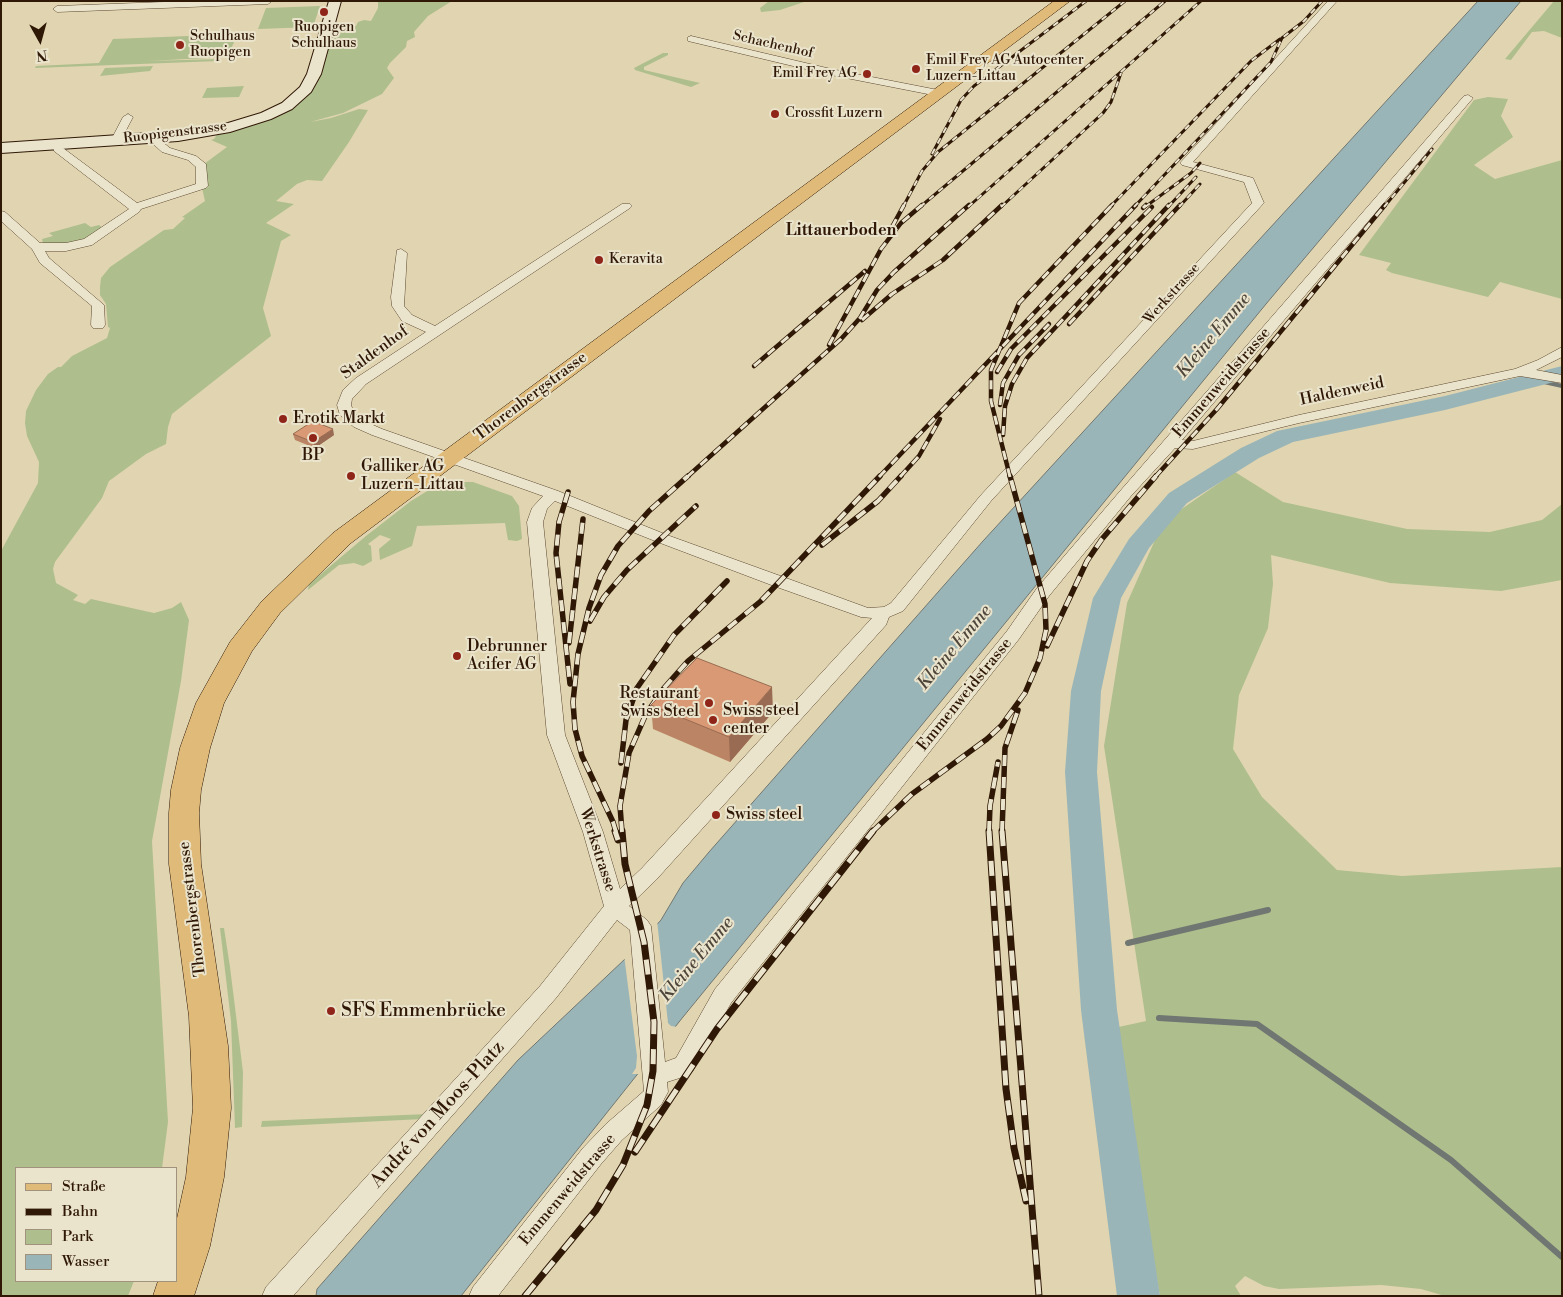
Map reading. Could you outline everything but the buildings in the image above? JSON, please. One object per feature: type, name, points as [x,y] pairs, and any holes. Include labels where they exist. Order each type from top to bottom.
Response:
[{"type":"main road","name":"Thorenbergstrasse","points":[[178,1281],[199,1211],[205,1177],[212,1108],[210,1046],[188,891],[184,837],[186,790],[200,728],[214,694],[227,669],[254,627],[271,607],[342,538],[1063,1]]},
{"type":"main road","name":"Thorenbergstrasse","points":[[173,1296],[178,1282]]},
{"type":"street","points":[[57,9],[268,1]]},
{"type":"street","name":"Ruopigenstrasse","points":[[1,148],[156,138],[239,125],[266,116],[287,106],[306,89],[314,74],[335,1]]},
{"type":"street","name":"Werkstrasse","points":[[553,494],[540,508],[535,522],[556,735],[593,832],[615,908],[643,880],[873,628],[881,619],[881,613],[894,610],[897,607],[986,498],[1258,203],[1249,180],[1186,163],[1334,1]]},
{"type":"street","name":"Schachenhof","points":[[691,39],[805,66],[938,93]]},
{"type":"street","name":"Emmenweidstrasse","points":[[482,1296],[592,1156],[614,1132],[653,1098],[656,1092],[655,1067],[678,1069],[684,1065],[723,996],[1014,635],[1043,592],[1126,492],[1171,443],[1468,98]]},
{"type":"street","points":[[116,140],[128,117]]},
{"type":"street","points":[[37,247],[66,247],[88,242],[132,213],[135,207],[202,186],[202,166],[192,158],[166,150],[156,142],[156,138]]},
{"type":"street","points":[[58,144],[58,149],[135,207]]},
{"type":"street","name":"Staldenhof","points":[[450,458],[358,424],[347,415],[344,405],[348,393],[361,381],[626,206]]},
{"type":"street","points":[[1,214],[37,247],[44,260],[98,305],[98,325]]},
{"type":"street","name":"Staldenhof","points":[[400,253],[398,306],[406,318],[435,332]]},
{"type":"street","name":"Haldenweid","points":[[1171,443],[1193,445],[1299,419],[1526,372],[1562,351]]},
{"type":"street","name":"Haldenweid","points":[[1526,372],[1562,379]]},
{"type":"street","points":[[450,458],[553,494],[661,538],[780,582],[861,611],[881,613]]},
{"type":"street","points":[[615,908],[640,926],[655,1067]]},
{"type":"street","name":"André von Moos-Platz","points":[[275,1296],[543,998],[615,908]]},
{"type":"green space","points":[[378,1],[452,1],[428,16],[414,32],[415,37],[407,41],[406,47],[390,63],[387,68],[394,78],[382,94],[343,113],[310,122],[331,118],[359,109],[368,110],[322,181],[307,180],[297,184],[276,201],[294,204],[266,223],[291,235],[281,241],[263,308],[271,336],[172,414],[166,444],[146,454],[109,481],[102,498],[55,562],[53,569],[56,583],[78,595],[73,600],[85,604],[91,599],[154,613],[172,608],[181,602],[189,620],[181,681],[152,841],[168,1122],[162,1167],[15,1167],[15,1282],[134,1282],[128,1296],[1,1296],[1,551],[38,483],[39,462],[27,436],[26,411],[36,390],[48,374],[61,367],[72,356],[107,338],[110,328],[108,327],[106,304],[100,295],[100,287],[101,278],[110,267],[164,230],[173,229],[185,218],[182,217],[205,201],[202,188],[204,164],[227,147],[211,140],[218,133],[258,123],[299,103],[310,94],[319,78],[335,26],[356,26],[358,22],[364,20],[371,21],[378,8]]},
{"type":"green space","points":[[769,1],[807,1],[780,10],[761,12],[760,8]]},
{"type":"green space","points":[[1554,1],[1562,1],[1562,38],[1544,31],[1532,32],[1511,60],[1505,59]]},
{"type":"green space","points":[[320,6],[313,27],[258,29],[266,8]]},
{"type":"green space","points":[[238,34],[227,57],[147,61],[220,59],[219,61],[35,68],[36,66],[99,63],[113,39]]},
{"type":"green space","points":[[663,53],[668,53],[668,55],[644,67],[644,70],[700,83],[691,87],[635,70],[634,68]]},
{"type":"green space","points":[[153,66],[150,71],[100,76],[105,68]]},
{"type":"green space","points":[[244,86],[239,97],[202,98],[207,88]]},
{"type":"green space","points":[[1488,97],[1508,99],[1501,116],[1513,137],[1474,165],[1495,179],[1562,160],[1562,299],[1500,282],[1488,297],[1392,273],[1386,270],[1391,263],[1359,255],[1474,100]]},
{"type":"green space","points":[[85,223],[91,227],[99,225],[104,229],[76,243],[43,244],[42,239],[53,236],[49,233]]},
{"type":"green space","points":[[1235,472],[1283,502],[1407,529],[1490,532],[1542,520],[1562,504],[1562,580],[1501,591],[1390,583],[1271,555],[1273,584],[1268,628],[1239,695],[1233,749],[1262,797],[1337,870],[1402,876],[1562,867],[1562,1296],[1445,1296],[1421,1289],[1381,1285],[1279,1289],[1264,1286],[1245,1276],[1235,1286],[1241,1296],[1160,1296],[1114,1028],[1146,1021],[1104,746],[1127,603],[1163,522]]},
{"type":"green space","points":[[458,482],[473,482],[512,496],[519,506],[522,539],[517,541],[508,540],[505,523],[417,526],[412,546],[380,560],[379,549],[391,539],[380,535],[368,544],[371,546],[372,561],[363,566],[354,563],[339,565],[308,590],[309,584],[411,501],[437,485],[441,486]]},
{"type":"green space","points":[[220,928],[224,928],[243,1072],[242,1127],[235,1128],[231,1021]]},
{"type":"green space","points":[[428,1114],[423,1119],[261,1127],[262,1121]]},
{"type":"water","name":"Kleine Emme","points":[[1478,1],[1521,1],[1266,304],[683,1017],[461,1296],[316,1296],[317,1289],[518,1060],[625,959],[661,920],[683,883],[709,852],[983,541]]},
{"type":"pier","points":[[657,920],[668,1023],[671,1026],[678,1027],[641,1074],[632,1074],[636,1068],[637,1056],[624,955]]},
{"type":"waterway","points":[[1139,1296],[1099,1010],[1081,772],[1086,691],[1107,598],[1138,545],[1178,498],[1250,453],[1286,436],[1445,403],[1562,373]]},
{"type":"waterway","points":[[1535,380],[1562,386]]},
{"type":"waterway","points":[[1128,943],[1268,910]]},
{"type":"waterway","points":[[1159,1018],[1257,1024],[1451,1160],[1562,1257]]},
{"type":"railway","points":[[932,154],[961,100],[974,86],[1086,1]]},
{"type":"railway","points":[[903,207],[922,171],[938,152],[1125,1]]},
{"type":"railway","points":[[920,207],[1165,1]]},
{"type":"railway","points":[[968,207],[1201,1]]},
{"type":"railway","points":[[1134,207],[1271,62],[1282,38],[1304,21],[1322,1]]},
{"type":"railway","points":[[1110,207],[1251,61],[1280,39]]},
{"type":"railway","points":[[1001,207],[1103,113],[1111,102],[1121,73]]},
{"type":"railway","points":[[1384,207],[1432,149]]},
{"type":"railway","points":[[1145,207],[1191,173],[1200,163]]},
{"type":"railway","points":[[1168,207],[1196,177]]},
{"type":"railway","points":[[1179,207],[1200,184]]},
{"type":"railway","points":[[892,227],[904,205]]},
{"type":"railway","points":[[829,345],[881,249],[901,223],[922,205]]},
{"type":"railway","points":[[687,477],[841,339],[860,318],[877,290],[894,272],[969,205]]},
{"type":"railway","points":[[862,320],[892,294],[943,260],[1002,205]]},
{"type":"railway","points":[[1000,349],[1019,303],[1112,205]]},
{"type":"railway","points":[[1000,349],[1136,205]]},
{"type":"railway","points":[[1143,208],[1146,205]]},
{"type":"railway","points":[[1003,435],[1005,406],[1012,384],[1027,358],[1169,205]]},
{"type":"railway","points":[[1069,324],[1180,205]]},
{"type":"railway","points":[[1155,477],[1217,409],[1385,205]]},
{"type":"railway","points":[[997,372],[1011,349],[1152,207]]},
{"type":"railway","points":[[754,366],[865,271]]},
{"type":"railway","points":[[1000,405],[1003,383],[1019,355],[1049,324]]},
{"type":"railway","points":[[879,477],[1000,349]]},
{"type":"railway","points":[[1000,349],[991,370],[991,401],[1010,477]]},
{"type":"railway","points":[[900,477],[919,456],[940,419]]},
{"type":"railway","points":[[616,832],[582,756],[575,729],[573,702],[578,654],[589,608],[601,575],[618,546],[649,511],[688,476]]},
{"type":"railway","points":[[622,832],[620,806],[629,753],[646,714],[664,688],[688,661],[761,601],[880,476]]},
{"type":"railway","points":[[822,545],[878,501],[901,476]]},
{"type":"railway","points":[[873,831],[912,794],[987,739],[1001,726],[1025,693],[1040,658],[1046,630],[1045,604],[1010,476]]},
{"type":"railway","points":[[1047,646],[1087,561],[1102,539],[1156,476]]},
{"type":"railway","points":[[568,492],[559,522],[556,553],[570,684]]},
{"type":"railway","points":[[590,621],[604,597],[627,570],[696,506]]},
{"type":"railway","points":[[569,643],[583,519]]},
{"type":"railway","points":[[621,763],[626,720],[637,688],[674,635],[727,581]]},
{"type":"railway","points":[[1002,831],[1005,748],[1018,710]]},
{"type":"railway","points":[[989,831],[990,806],[998,762]]},
{"type":"railway","points":[[615,831],[618,840]]},
{"type":"railway","points":[[525,1296],[596,1210],[623,1165],[647,1105],[653,1071],[654,1022],[644,942],[625,864],[622,831]]},
{"type":"railway","points":[[635,1152],[717,1029],[873,831]]},
{"type":"railway","points":[[989,831],[1006,1089],[1014,1148],[1026,1201]]},
{"type":"railway","points":[[1002,831],[1039,1296]]},
{"type":"place","name":"Ruopigen Schulhaus","points":[[324,12]]},
{"type":"place","name":"Schulhaus Ruopigen","points":[[180,45]]},
{"type":"place","name":"Emil Frey AG Autocenter Luzern-Littau","points":[[916,69]]},
{"type":"place","name":"Emil Frey AG","points":[[867,74]]},
{"type":"place","name":"Crossfit Luzern","points":[[775,114]]},
{"type":"place","name":"Keravita","points":[[599,260]]},
{"type":"place","name":"Erotik Markt","points":[[283,419]]},
{"type":"place","name":"BP","points":[[313,438]]},
{"type":"place","name":"Galliker AG Luzern-Littau","points":[[351,476]]},
{"type":"place","name":"Debrunner Acifer AG","points":[[457,656]]},
{"type":"place","name":"Restaurant Swiss Steel","points":[[709,703]]},
{"type":"place","name":"Swiss steel center","points":[[713,720]]},
{"type":"place","name":"Swiss steel","points":[[716,815]]},
{"type":"place","name":"SFS Emmenbrücke","points":[[331,1011]]},
{"type":"district","name":"Littauerboden","points":[[841,231]]}]
